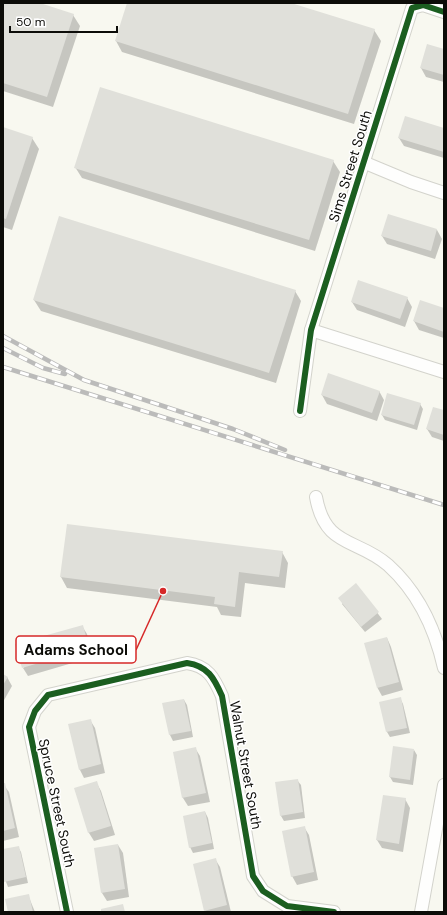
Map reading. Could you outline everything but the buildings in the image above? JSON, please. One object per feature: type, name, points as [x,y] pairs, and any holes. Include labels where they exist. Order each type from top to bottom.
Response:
[{"type":"street","name":"Sims Street South","points":[[300,411],[311,330],[412,8],[423,5],[444,12]]},
{"type":"street","points":[[363,162],[411,182],[444,193]]},
{"type":"street","points":[[311,330],[444,372]]},
{"type":"street","points":[[316,497],[318,511],[324,523],[332,533],[340,539],[378,558],[387,564],[404,580],[418,599],[430,621],[444,668]]},
{"type":"street","name":"Walnut Street South","points":[[41,702],[48,695],[60,692],[186,663],[199,665],[215,681],[222,696],[253,876],[263,891],[287,906],[334,912]]},
{"type":"street","name":"Spruce Street South","points":[[41,702],[35,711],[29,727],[67,912]]},
{"type":"street","points":[[421,912],[444,785]]},
{"type":"railway","points":[[3,336],[84,380],[233,429],[285,450]]},
{"type":"railway","points":[[3,348],[43,368],[65,374]]},
{"type":"railway","points":[[3,367],[444,505]]},
{"type":"cycle path","points":[[300,411],[311,330],[412,8],[423,5],[444,12]]},
{"type":"cycle path","points":[[67,912],[29,727],[35,711],[48,695],[187,663],[205,670],[213,678],[222,696],[253,876],[263,891],[287,906],[334,912]]},
{"type":"place","name":"Adams School","points":[[163,591]]}]
